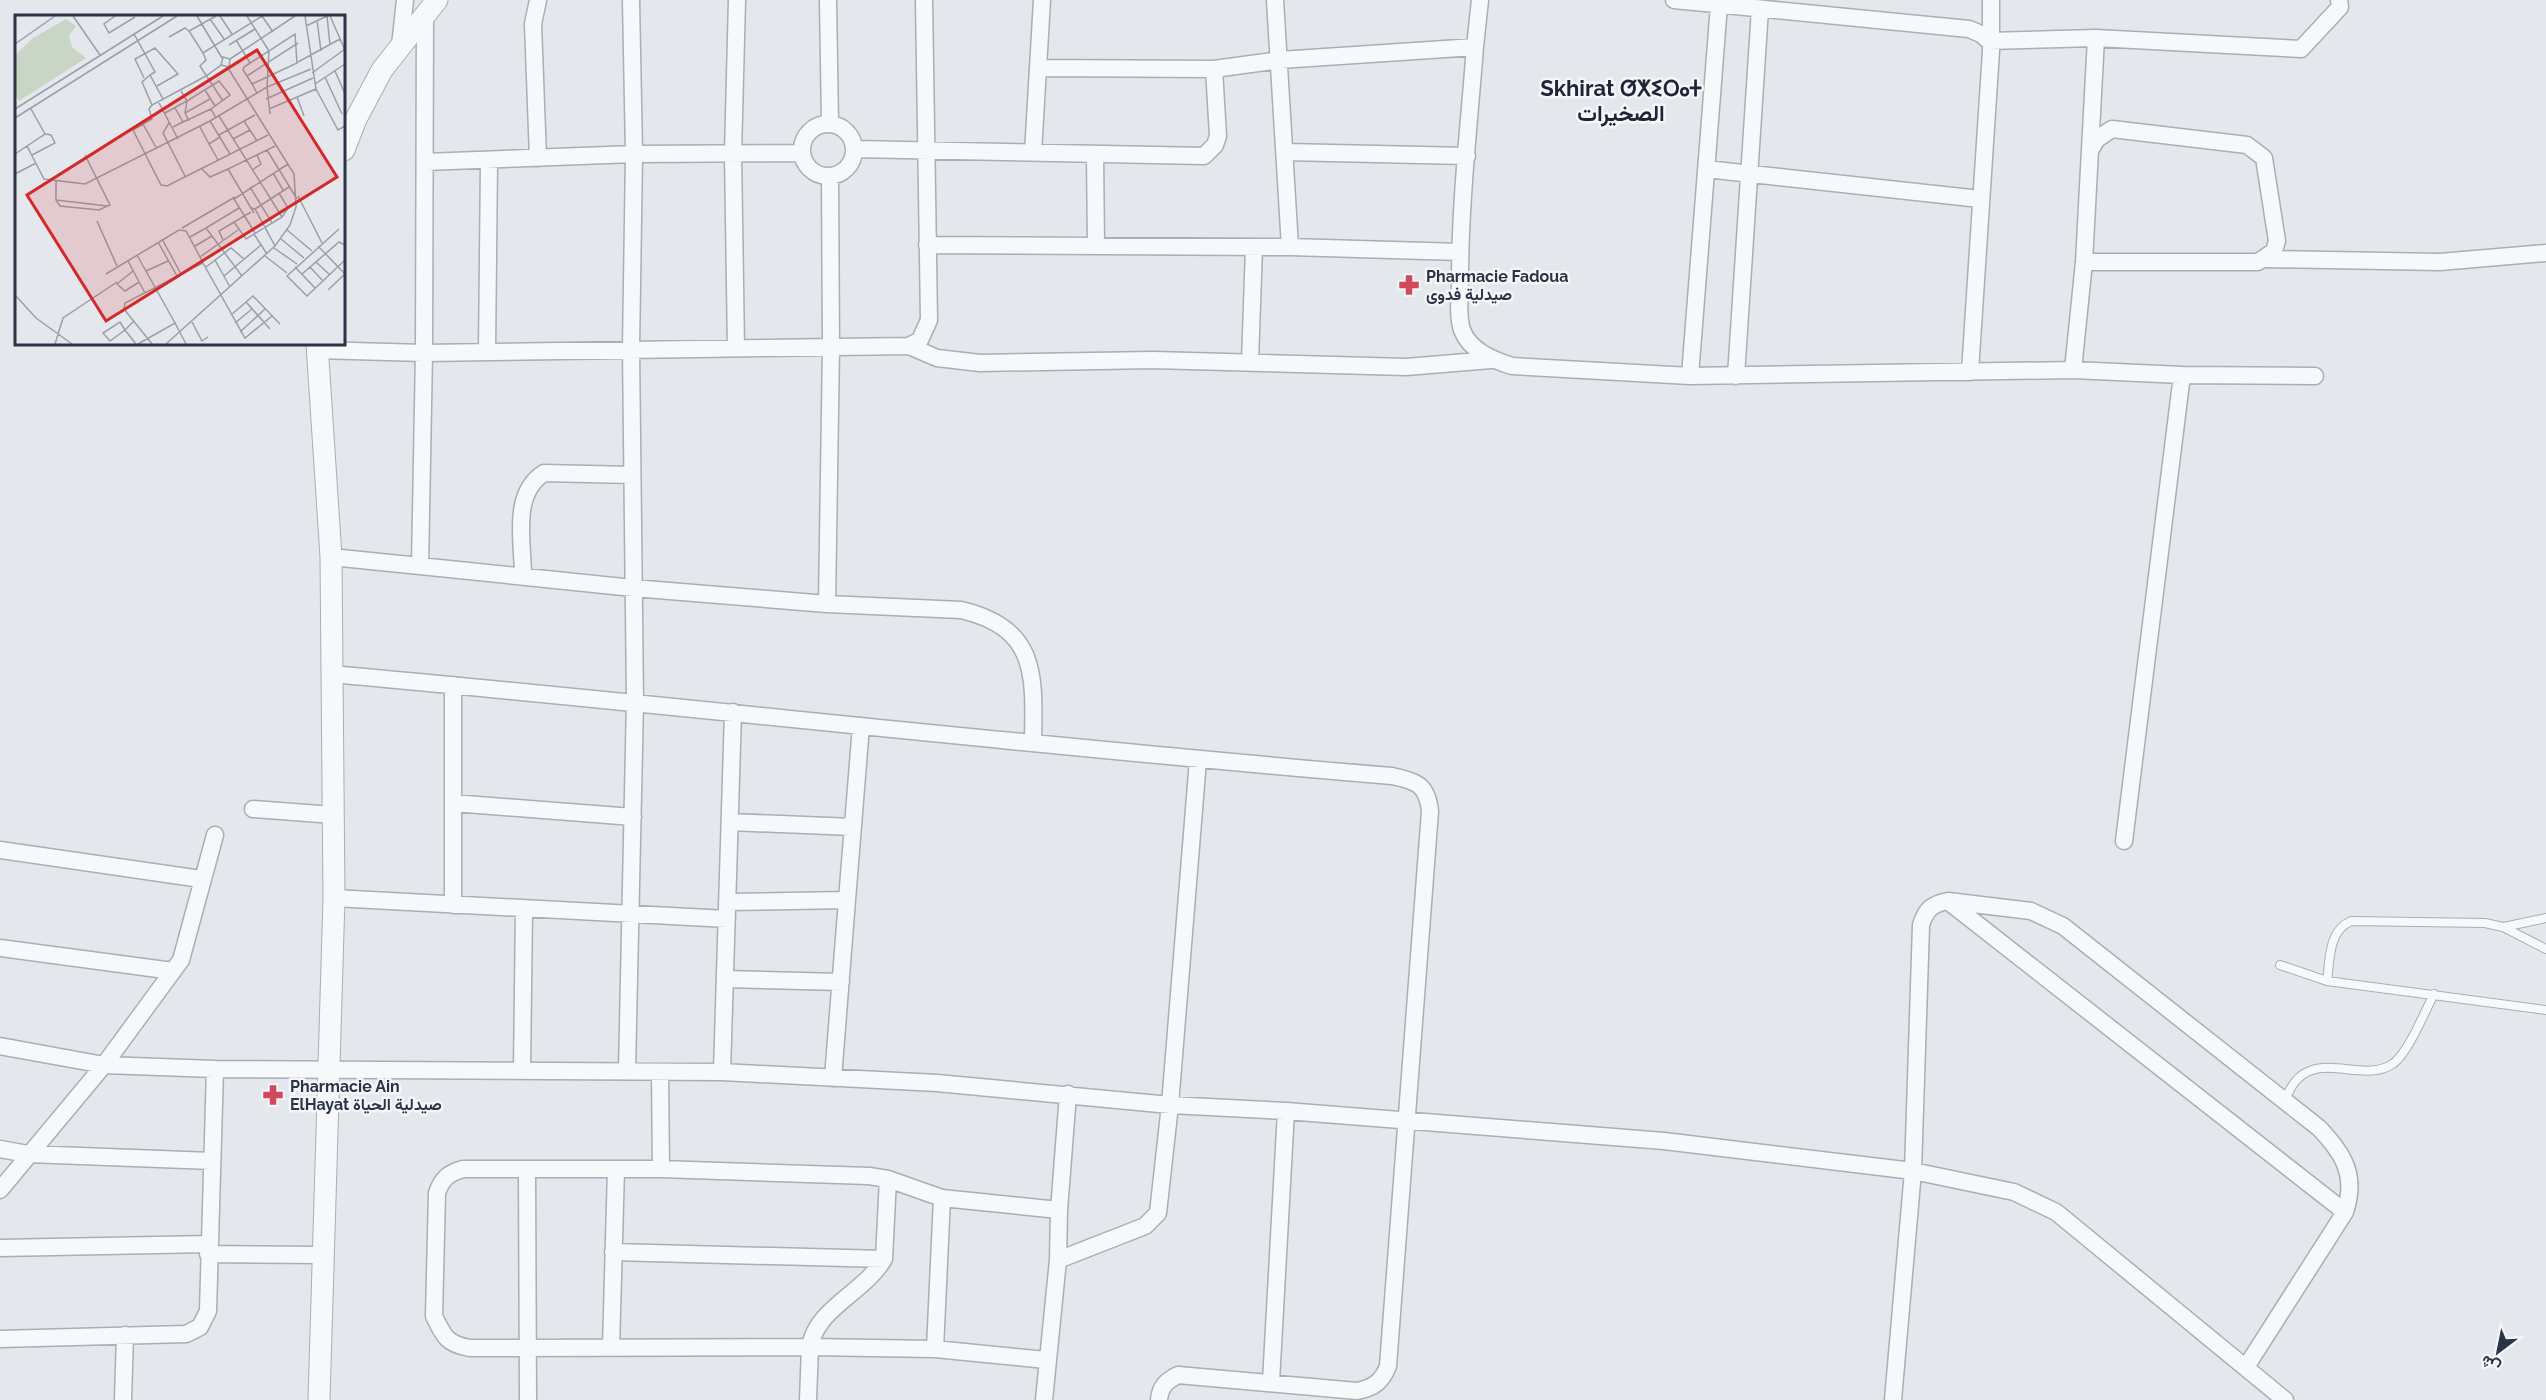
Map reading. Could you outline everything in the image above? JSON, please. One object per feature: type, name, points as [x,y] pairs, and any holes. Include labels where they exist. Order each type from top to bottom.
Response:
[{"type":"street","points":[[400,46],[405,0]]},
{"type":"street","points":[[538,0],[533,24],[538,158]]},
{"type":"street","points":[[627,1071],[635,701],[631,349],[634,154],[631,0]]},
{"type":"street","points":[[736,348],[733,154],[737,0]]},
{"type":"street","points":[[828,0],[830,123]]},
{"type":"street","points":[[909,346],[920,339],[929,320],[924,0]]},
{"type":"street","points":[[1033,153],[1042,0]]},
{"type":"street","points":[[1275,0],[1290,247]]},
{"type":"street","points":[[1480,0],[1460,252],[1462,331],[1473,345],[1491,360]]},
{"type":"street","points":[[1674,0],[1969,29],[1981,34],[1989,41],[2096,38],[2301,49],[2340,7],[2339,0]]},
{"type":"street","points":[[1970,372],[1991,51],[1989,41],[1991,0]]},
{"type":"street","points":[[1690,376],[1719,5]]},
{"type":"street","points":[[345,147],[356,119],[382,70],[431,8]]},
{"type":"street","points":[[420,566],[425,162],[431,8]]},
{"type":"street","points":[[1736,376],[1760,9]]},
{"type":"street","points":[[2073,370],[2084,262],[2096,38]]},
{"type":"street","points":[[1038,68],[1214,69],[1280,60],[1475,47]]},
{"type":"street","points":[[854,149],[926,153],[1204,156],[1209,152],[1218,136],[1214,69]]},
{"type":"street","points":[[830,123],[847,132],[854,149],[848,168],[830,176],[817,174],[806,165],[801,153],[803,141],[809,131],[818,125],[830,123]]},
{"type":"street","points":[[2091,149],[2097,139],[2112,129],[2230,141],[2247,145],[2264,158],[2277,241],[2274,250],[2266,259]]},
{"type":"street","points":[[1285,152],[1467,156]]},
{"type":"street","points":[[425,162],[634,154],[801,153]]},
{"type":"street","points":[[1095,154],[1096,246]]},
{"type":"street","points":[[487,352],[489,161]]},
{"type":"street","points":[[1706,169],[1980,199]]},
{"type":"street","points":[[827,603],[831,347],[830,176]]},
{"type":"street","points":[[927,245],[1290,247],[1460,252]]},
{"type":"street","points":[[1250,362],[1254,247]]},
{"type":"street","points":[[2084,262],[2258,262],[2266,259],[2440,262],[2546,253]]},
{"type":"street","points":[[319,1400],[334,898],[331,557],[317,347],[424,353],[909,346],[936,358],[980,363],[1063,360],[1250,362],[1406,367],[1491,360],[1512,366],[1690,376],[2073,370],[2182,375],[2315,376]]},
{"type":"street","points":[[2124,841],[2182,375]]},
{"type":"street","points":[[523,576],[522,504],[527,489],[534,480],[544,473],[632,475]]},
{"type":"street","points":[[331,557],[633,588],[827,603],[962,610],[983,615],[1005,627],[1020,641],[1029,662],[1034,688],[1033,743]]},
{"type":"street","points":[[332,674],[635,701],[1198,760],[1392,776],[1421,786],[1428,794],[1430,811],[1388,1366],[1385,1376],[1378,1384],[1357,1391],[1178,1375],[1168,1380],[1160,1390],[1159,1400]]},
{"type":"street","points":[[453,685],[453,905]]},
{"type":"street","points":[[722,1072],[733,712]]},
{"type":"street","points":[[833,1078],[861,726]]},
{"type":"street","points":[[1058,1260],[1145,1226],[1158,1213],[1170,1104],[1198,760]]},
{"type":"street","points":[[453,803],[633,817]]},
{"type":"street","points":[[253,809],[333,814]]},
{"type":"street","points":[[730,822],[853,827]]},
{"type":"street","points":[[0,1190],[104,1065],[181,960],[201,879],[215,835]]},
{"type":"street","points":[[0,850],[201,879]]},
{"type":"street","points":[[334,898],[727,920]]},
{"type":"street","points":[[728,902],[847,900]]},
{"type":"street","points":[[1948,901],[2345,1212]]},
{"type":"street","points":[[1893,1400],[1913,1171],[1921,925],[1925,912],[1935,903],[1948,901],[2031,911],[2050,918],[2319,1128],[2336,1146],[2347,1167],[2352,1192],[2345,1212],[2246,1367]]},
{"type":"street","points":[[522,1070],[524,909]]},
{"type":"street","points":[[0,948],[173,971]]},
{"type":"street","points":[[725,979],[841,982]]},
{"type":"street","points":[[0,1046],[104,1065],[215,1069],[722,1072],[833,1078],[1068,1094],[1170,1104],[1664,1141],[1913,1171],[2014,1192],[2056,1212],[2285,1400]]},
{"type":"street","points":[[0,1339],[186,1334],[200,1327],[208,1311],[215,1069]]},
{"type":"street","points":[[660,1072],[661,1169]]},
{"type":"street","points":[[1044,1400],[1046,1360],[1058,1260],[1059,1210],[1068,1094]]},
{"type":"street","points":[[1271,1382],[1286,1111]]},
{"type":"street","points":[[0,1149],[28,1154],[212,1161]]},
{"type":"street","points":[[1046,1360],[935,1349],[470,1348],[454,1345],[442,1333],[435,1316],[437,1193],[441,1182],[451,1172],[463,1169],[661,1169],[869,1176],[888,1179],[942,1198],[1059,1210]]},
{"type":"street","points":[[527,1169],[528,1400]]},
{"type":"street","points":[[611,1348],[616,1169]]},
{"type":"street","points":[[808,1400],[810,1347],[812,1334],[818,1322],[864,1284],[884,1259],[888,1179]]},
{"type":"street","points":[[935,1349],[942,1198]]},
{"type":"street","points":[[0,1248],[208,1249],[324,1255]]},
{"type":"street","points":[[613,1252],[884,1259]]},
{"type":"street","points":[[123,1400],[125,1335]]},
{"type":"lane","points":[[2503,927],[2546,918]]},
{"type":"lane","points":[[2327,981],[2332,941],[2343,924],[2350,921],[2485,923],[2503,927],[2546,950]]},
{"type":"lane","points":[[2280,965],[2327,981],[2546,1010]]},
{"type":"lane","points":[[2285,1101],[2289,1087],[2311,1070],[2385,1068],[2396,1061],[2434,994]]},
{"type":"place","name":"Pharmacie Fadoua صيدلية فدوى","points":[[1409,285]]},
{"type":"place","name":"Pharmacie Ain ElHayat صيدلية الحياة","points":[[273,1095]]},
{"type":"district","name":"Skhirat ⵚⵅⵉⵔⴰⵜ الصخيرات","points":[[1621,100]]}]
